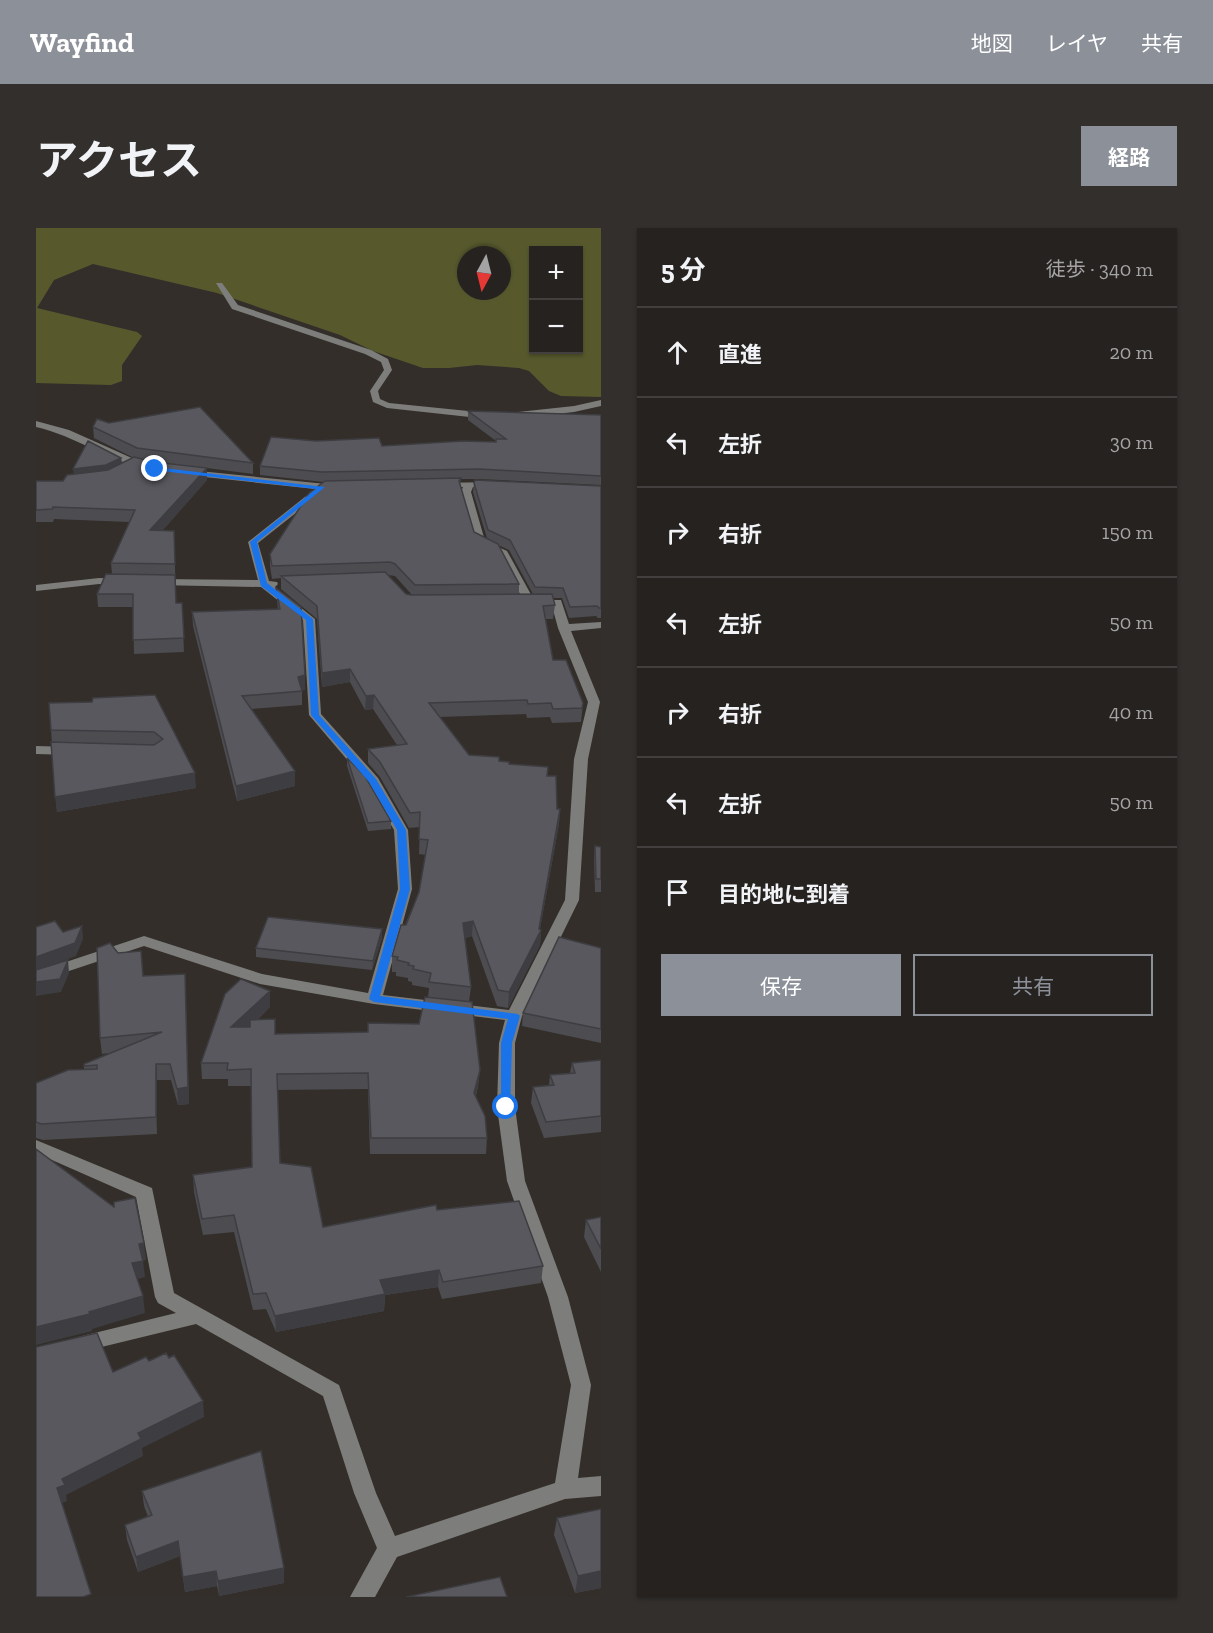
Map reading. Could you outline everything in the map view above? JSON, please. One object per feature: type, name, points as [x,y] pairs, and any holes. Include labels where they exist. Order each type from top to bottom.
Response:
[{"type":"street","points":[[219,285],[235,307],[368,352],[385,362],[388,370],[374,391],[376,399],[387,405],[499,416]]},
{"type":"street","points":[[510,416],[574,409],[601,403]]},
{"type":"street","points":[[36,424],[56,427],[74,434],[130,466],[155,469]]},
{"type":"street","points":[[176,471],[328,487],[253,542],[264,584],[309,619],[315,715],[373,780],[401,830],[405,889],[374,999]]},
{"type":"street","points":[[470,484],[466,492],[480,543],[503,553],[525,603],[557,602],[564,628],[594,702],[596,720],[581,759],[572,900],[514,1016],[507,1043],[506,1107],[516,1180],[558,1297],[581,1385],[565,1489]]},
{"type":"street","points":[[425,485],[501,485]]},
{"type":"street","points":[[36,588],[99,581],[286,584]]},
{"type":"street","points":[[564,628],[601,625]]},
{"type":"street","points":[[36,750],[83,752]]},
{"type":"street","points":[[36,977],[144,941],[260,979],[374,999],[514,1016]]},
{"type":"street","points":[[36,1146],[145,1193],[165,1297],[332,1391],[365,1493],[389,1549]]},
{"type":"street","points":[[59,1349],[198,1316]]},
{"type":"street","points":[[362,1597],[389,1549],[565,1489],[601,1486]]},
{"type":"green space","points":[[36,228],[601,228],[601,397],[561,396],[549,391],[529,371],[519,368],[477,365],[423,368],[373,351],[340,335],[217,293],[93,264],[54,280],[37,308],[137,332],[142,336],[122,365],[122,381],[111,385],[36,383]]},
{"type":"building","points":[[200,407],[253,463],[137,448],[93,427],[97,419],[109,423]]},
{"type":"building","points":[[468,411],[601,415],[601,476],[480,469],[322,472],[260,466],[271,437],[316,441],[379,438],[382,446],[463,441],[496,442],[496,439],[506,439]]},
{"type":"building","points":[[88,441],[121,458],[106,465],[73,469]]},
{"type":"building","points":[[134,457],[154,462],[207,468],[150,530],[174,531],[175,564],[111,563],[135,510],[53,507],[36,510],[36,481],[63,481],[67,475],[108,470]]},
{"type":"building","points":[[461,478],[459,481],[474,532],[498,544],[519,584],[415,585],[395,564],[390,562],[272,566],[270,554],[309,493],[325,481]]},
{"type":"building","points":[[475,480],[601,486],[601,608],[597,606],[570,607],[563,588],[535,587],[510,540],[488,530]]},
{"type":"building","points":[[385,572],[406,594],[411,595],[552,594],[555,605],[543,606],[553,660],[566,660],[583,703],[582,708],[553,709],[551,703],[528,704],[527,700],[429,703],[469,755],[499,757],[499,761],[509,762],[509,764],[548,767],[547,776],[556,776],[557,809],[560,809],[539,929],[541,930],[509,992],[498,990],[473,921],[463,923],[471,987],[429,982],[431,973],[413,969],[414,966],[392,956],[401,925],[406,925],[419,892],[428,840],[419,839],[420,812],[410,813],[380,762],[368,749],[407,744],[374,695],[366,696],[350,669],[322,673],[317,606],[281,576]]},
{"type":"building","points":[[106,574],[175,575],[176,603],[182,603],[184,638],[133,640],[133,594],[97,594]]},
{"type":"building","points":[[276,588],[301,607],[305,675],[298,677],[302,691],[242,696],[295,771],[236,786],[192,612],[280,609]]},
{"type":"building","points":[[155,695],[195,773],[55,797],[51,742],[154,745],[163,739],[154,732],[51,730],[49,703],[92,702],[93,698]]},
{"type":"building","points":[[347,758],[365,776],[391,821],[368,823]]},
{"type":"building","points":[[595,846],[601,847],[601,879],[596,879]]},
{"type":"building","points":[[268,917],[382,929],[373,961],[256,948]]},
{"type":"building","points":[[55,921],[63,932],[82,926],[75,943],[36,957],[36,927]]},
{"type":"building","points":[[559,937],[601,948],[601,1029],[523,1013]]},
{"type":"building","points":[[110,943],[118,953],[141,951],[143,976],[185,974],[188,1087],[177,1089],[170,1064],[156,1064],[156,1117],[41,1124],[36,1122],[36,1083],[68,1070],[97,1069],[97,1065],[84,1066],[84,1064],[162,1032],[100,1038],[97,948]]},
{"type":"building","points":[[68,960],[60,979],[36,982],[36,970]]},
{"type":"building","points":[[241,979],[270,991],[231,1027],[250,1027],[250,1020],[275,1019],[275,1034],[368,1032],[368,1023],[419,1024],[425,997],[472,1002],[480,1070],[474,1093],[485,1116],[487,1138],[371,1138],[368,1073],[277,1074],[280,1163],[311,1167],[323,1227],[436,1205],[437,1210],[519,1201],[543,1266],[443,1282],[439,1270],[380,1280],[385,1294],[275,1316],[266,1293],[253,1294],[234,1215],[202,1219],[193,1175],[252,1167],[251,1069],[227,1070],[228,1063],[201,1063],[225,994]]},
{"type":"building","points":[[601,1060],[601,1116],[546,1122],[533,1087],[554,1085],[550,1075],[575,1073],[572,1063]]},
{"type":"building","points":[[36,1149],[114,1207],[114,1202],[135,1198],[144,1243],[139,1244],[143,1261],[132,1263],[143,1296],[89,1312],[90,1314],[36,1327]]},
{"type":"building","points":[[601,1217],[601,1249],[586,1220]]},
{"type":"building","points":[[97,1333],[113,1372],[146,1357],[149,1361],[166,1353],[169,1358],[174,1355],[203,1401],[138,1433],[141,1439],[62,1479],[65,1485],[57,1488],[91,1594],[83,1597],[36,1597],[36,1347]]},
{"type":"building","points":[[261,1451],[284,1568],[218,1581],[216,1571],[183,1577],[178,1541],[136,1557],[125,1525],[152,1515],[142,1491]]},
{"type":"building","points":[[601,1509],[601,1571],[578,1576],[557,1518]]},
{"type":"building","points":[[500,1577],[507,1597],[406,1597]]},
{"type":"route","points":[[155,469],[322,487],[253,542],[264,584],[309,619],[315,715],[373,780],[401,830],[405,889],[374,999],[514,1016],[507,1043],[506,1107]]}]
